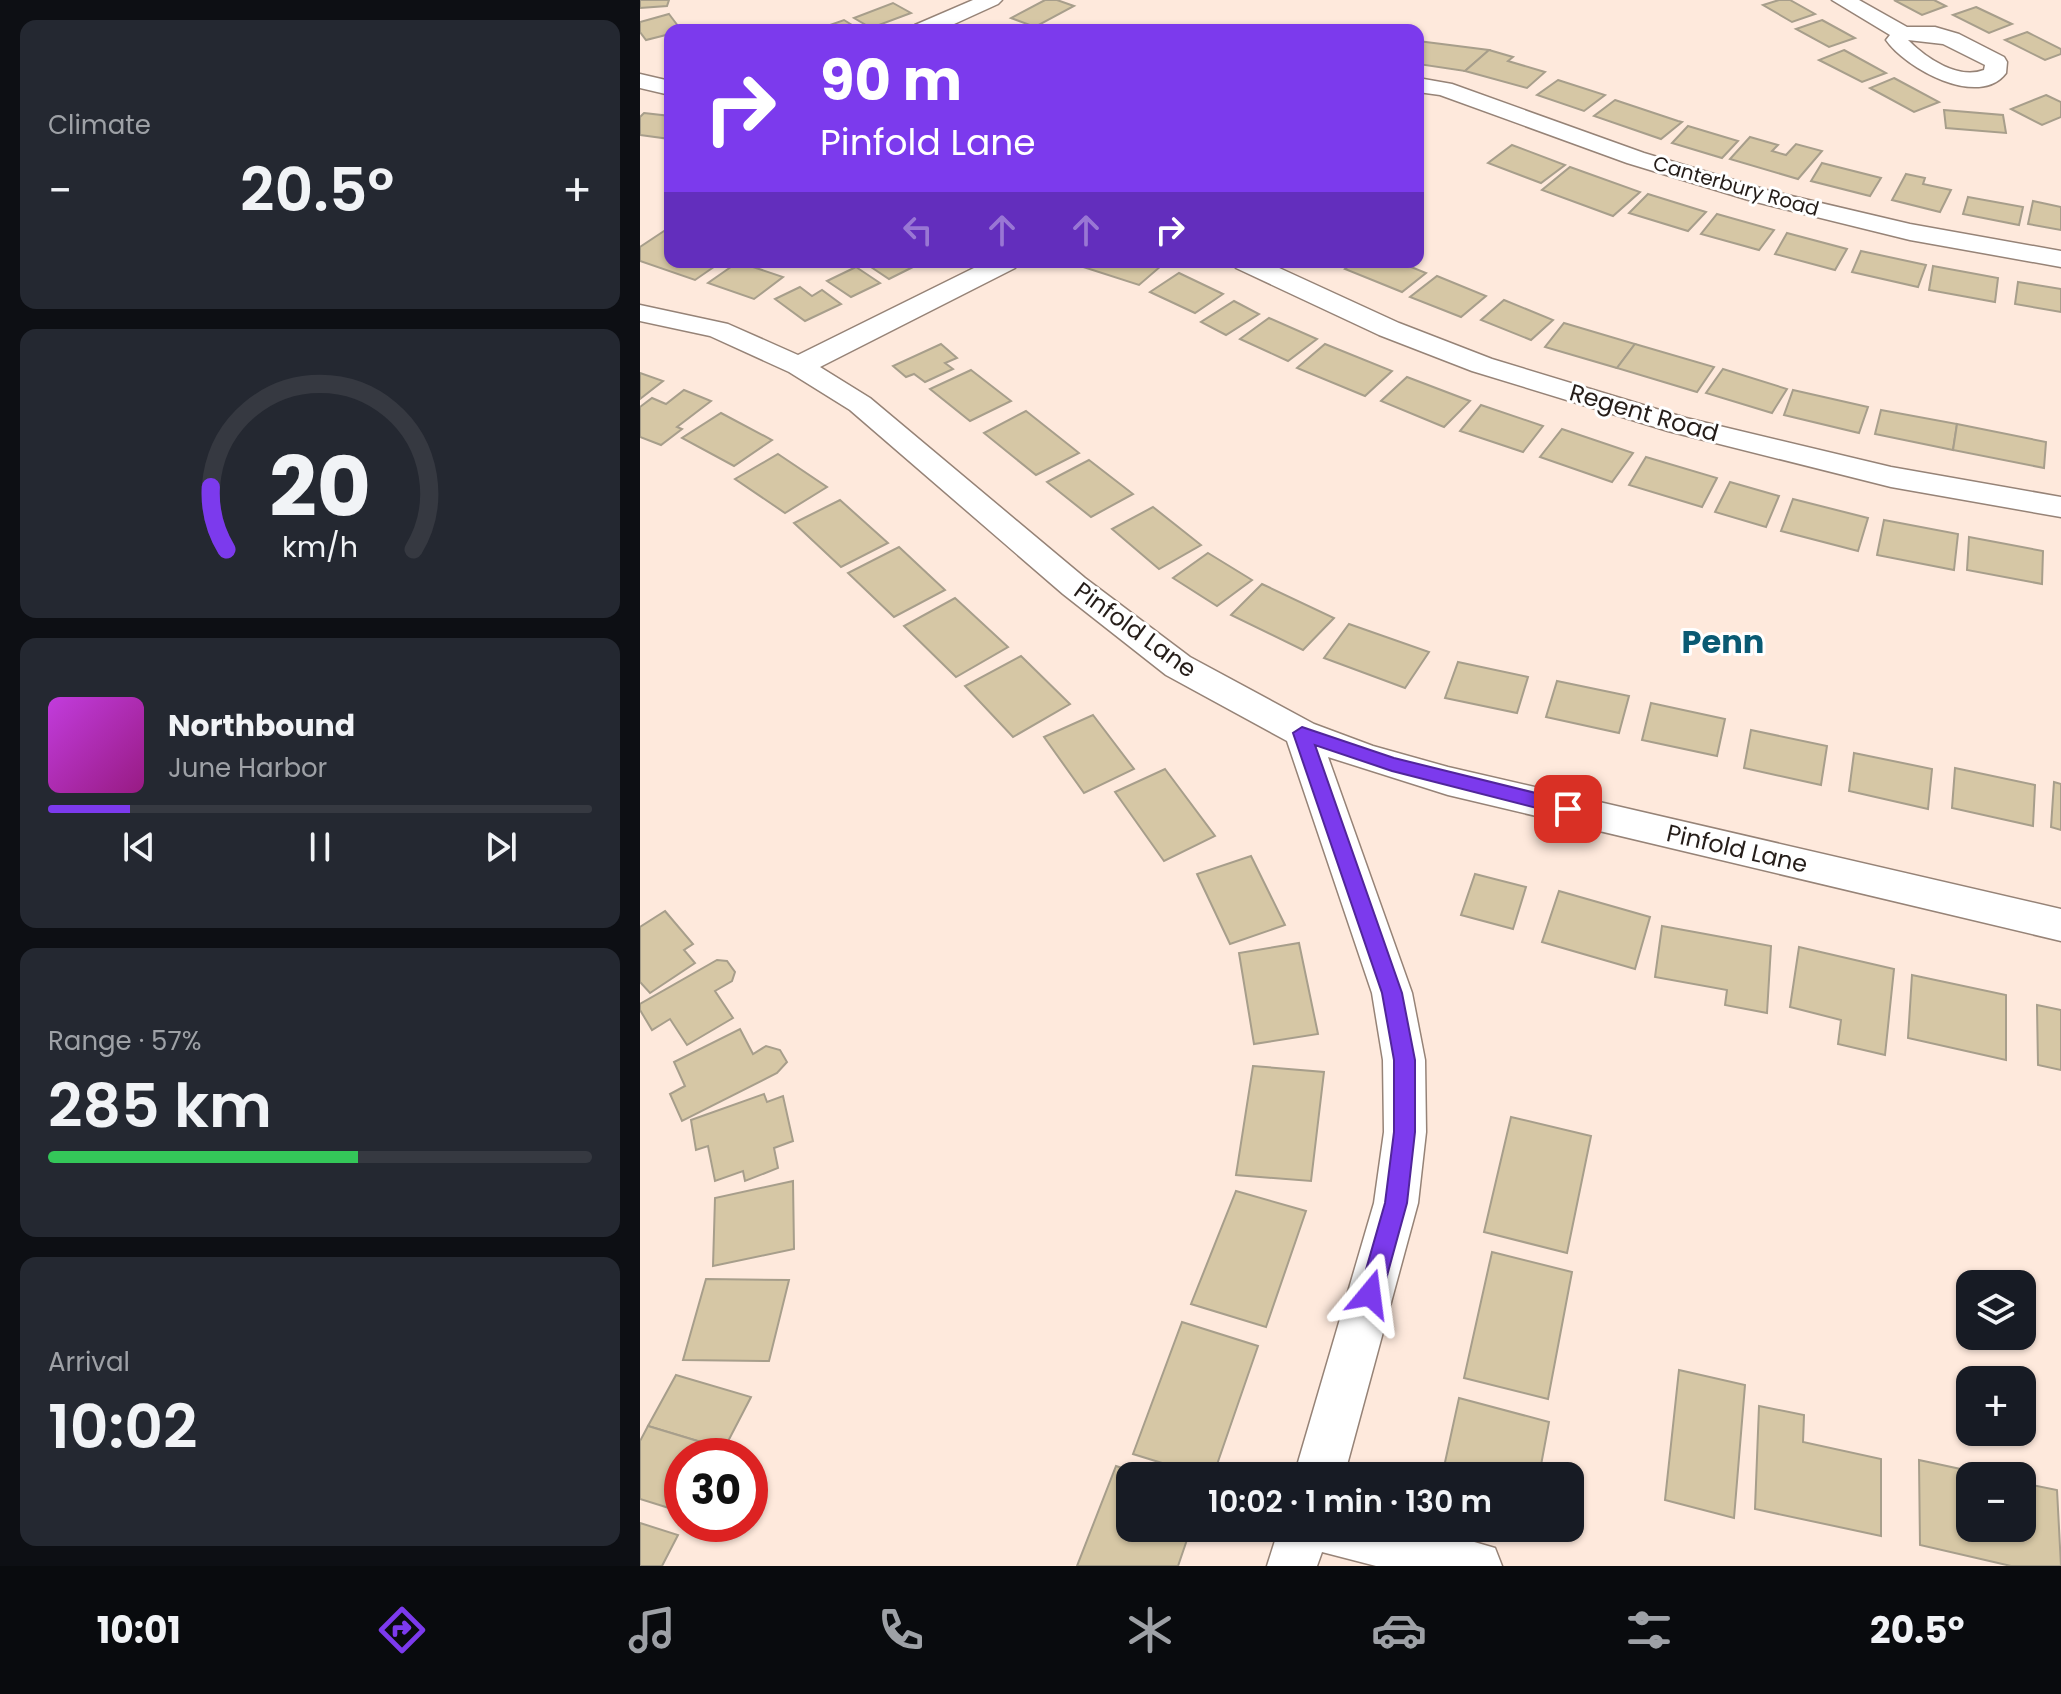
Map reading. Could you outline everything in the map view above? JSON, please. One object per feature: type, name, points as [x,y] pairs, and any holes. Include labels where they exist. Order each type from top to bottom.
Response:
[{"type":"street","points":[[937,24],[991,0]]},
{"type":"street","points":[[1843,0],[1902,33]]},
{"type":"street","points":[[640,81],[664,87]]},
{"type":"street","name":"Canterbury Road","points":[[1424,86],[1444,89],[1665,167],[1784,201],[1964,242],[2061,259]]},
{"type":"street","points":[[799,366],[994,268]]},
{"type":"street","name":"Regent Road","points":[[1258,268],[1389,329],[1482,365],[1678,425],[1891,477],[2061,507]]},
{"type":"street","name":"Pinfold Lane","points":[[640,313],[718,330],[799,366],[860,404],[1074,586],[1178,666],[1302,733],[1364,757],[1448,781],[2061,925]]},
{"type":"street","points":[[1302,733],[1392,993],[1404,1060],[1405,1132],[1396,1203],[1323,1462]]},
{"type":"street","points":[[1292,1566],[1300,1542]]},
{"type":"street","points":[[1380,1542],[1477,1566]]},
{"type":"building","points":[[640,0],[669,0],[667,6],[640,8]]},
{"type":"building","points":[[1045,0],[1057,0],[1074,6],[1041,24],[1027,24],[1011,18]]},
{"type":"building","points":[[1790,0],[1815,14],[1792,22],[1763,5]]},
{"type":"building","points":[[1894,0],[1934,0],[1946,6],[1922,15]]},
{"type":"building","points":[[893,3],[911,13],[882,24],[864,24],[854,18]]},
{"type":"building","points":[[1976,7],[2012,24],[1989,33],[1953,15]]},
{"type":"building","points":[[669,14],[676,24],[664,24],[664,36],[646,40],[640,32],[640,22]]},
{"type":"building","points":[[1822,20],[1855,38],[1829,47],[1796,29]]},
{"type":"building","points":[[2027,32],[2061,49],[2061,54],[2045,60],[2005,40]]},
{"type":"building","points":[[1424,42],[1489,50],[1465,71],[1424,65]]},
{"type":"building","points":[[1489,50],[1513,57],[1508,61],[1545,72],[1527,88],[1465,71]]},
{"type":"building","points":[[1844,50],[1886,73],[1862,82],[1819,60]]},
{"type":"building","points":[[1894,78],[1939,102],[1914,112],[1870,88]]},
{"type":"building","points":[[1558,80],[1605,95],[1584,111],[1537,95]]},
{"type":"building","points":[[2046,95],[2061,102],[2061,117],[2042,125],[2011,109]]},
{"type":"building","points":[[1615,100],[1682,122],[1661,139],[1594,116]]},
{"type":"building","points":[[1944,110],[2003,115],[2006,133],[1946,128]]},
{"type":"building","points":[[644,113],[664,115],[664,138],[640,135],[640,117]]},
{"type":"building","points":[[1688,126],[1738,141],[1722,158],[1672,143]]},
{"type":"building","points":[[1750,137],[1778,145],[1772,151],[1786,155],[1796,144],[1822,151],[1798,179],[1730,159]]},
{"type":"building","points":[[1512,145],[1565,165],[1541,183],[1488,163]]},
{"type":"building","points":[[1822,163],[1881,178],[1870,196],[1811,181]]},
{"type":"building","points":[[1570,167],[1640,192],[1613,216],[1542,190]]},
{"type":"building","points":[[1906,174],[1925,178],[1923,184],[1951,190],[1940,212],[1892,200]]},
{"type":"building","points":[[1648,194],[1706,212],[1688,231],[1629,213]]},
{"type":"building","points":[[1968,197],[2023,207],[2019,225],[1963,214]]},
{"type":"building","points":[[2033,201],[2061,207],[2061,230],[2028,224]]},
{"type":"building","points":[[1717,214],[1774,230],[1759,250],[1701,234]]},
{"type":"building","points":[[664,231],[664,268],[712,268],[695,280],[640,261],[640,247]]},
{"type":"building","points":[[1787,233],[1847,249],[1835,270],[1775,254]]},
{"type":"building","points":[[1861,251],[1926,265],[1918,287],[1852,272]]},
{"type":"building","points":[[1933,266],[1998,278],[1995,302],[1929,290]]},
{"type":"building","points":[[729,268],[756,268],[783,277],[754,299],[708,283]]},
{"type":"building","points":[[858,268],[880,283],[851,297],[827,281]]},
{"type":"building","points":[[872,268],[911,268],[889,279]]},
{"type":"building","points":[[1086,268],[1159,268],[1139,285]]},
{"type":"building","points":[[1414,268],[1426,273],[1402,292],[1345,269]]},
{"type":"building","points":[[1179,273],[1223,294],[1195,313],[1150,292]]},
{"type":"building","points":[[1437,276],[1486,296],[1461,317],[1410,297]]},
{"type":"building","points":[[2018,282],[2061,289],[2061,312],[2015,304]]},
{"type":"building","points":[[800,287],[812,296],[822,290],[841,304],[805,321],[775,299]]},
{"type":"building","points":[[1504,300],[1553,320],[1531,340],[1481,320]]},
{"type":"building","points":[[1234,301],[1259,314],[1226,335],[1201,322]]},
{"type":"building","points":[[1269,318],[1317,339],[1288,361],[1240,339]]},
{"type":"building","points":[[1564,323],[1635,344],[1617,368],[1545,347]]},
{"type":"building","points":[[941,344],[957,358],[945,363],[953,369],[925,382],[914,374],[906,377],[893,366]]},
{"type":"building","points":[[1325,344],[1392,371],[1365,396],[1297,368]]},
{"type":"building","points":[[1635,344],[1714,367],[1697,392],[1617,368]]},
{"type":"building","points":[[1723,369],[1787,389],[1772,413],[1706,393]]},
{"type":"building","points":[[971,370],[1011,401],[970,421],[930,389]]},
{"type":"building","points":[[640,373],[663,381],[640,399]]},
{"type":"building","points":[[1407,377],[1470,401],[1444,427],[1381,401]]},
{"type":"building","points":[[684,390],[711,401],[677,427],[682,429],[661,445],[640,437],[640,407],[652,398],[666,404]]},
{"type":"building","points":[[1793,390],[1868,407],[1859,433],[1784,415]]},
{"type":"building","points":[[1481,405],[1543,426],[1523,452],[1460,431]]},
{"type":"building","points":[[1881,410],[1957,424],[1953,450],[1875,434]]},
{"type":"building","points":[[1026,411],[1079,453],[1036,475],[984,433]]},
{"type":"building","points":[[721,413],[772,440],[734,466],[682,438]]},
{"type":"building","points":[[1957,424],[2046,442],[2044,468],[1953,450]]},
{"type":"building","points":[[1562,429],[1633,453],[1612,482],[1540,457]]},
{"type":"building","points":[[778,454],[827,487],[785,513],[735,479]]},
{"type":"building","points":[[1646,457],[1717,478],[1702,507],[1629,485]]},
{"type":"building","points":[[1089,460],[1133,494],[1091,517],[1047,482]]},
{"type":"building","points":[[1730,482],[1779,496],[1766,527],[1715,512]]},
{"type":"building","points":[[1793,499],[1868,518],[1858,551],[1781,531]]},
{"type":"building","points":[[840,500],[888,543],[841,567],[794,523]]},
{"type":"building","points":[[1153,507],[1201,545],[1159,569],[1112,529]]},
{"type":"building","points":[[1884,520],[1958,534],[1954,570],[1877,555]]},
{"type":"building","points":[[1969,537],[2043,551],[2042,584],[1967,570]]},
{"type":"building","points":[[899,547],[945,590],[894,617],[848,573]]},
{"type":"building","points":[[1208,553],[1252,580],[1217,606],[1173,578]]},
{"type":"building","points":[[1262,584],[1334,618],[1303,650],[1231,615]]},
{"type":"building","points":[[955,598],[1008,647],[956,677],[904,626]]},
{"type":"building","points":[[1349,624],[1429,652],[1405,688],[1324,658]]},
{"type":"building","points":[[1021,656],[1070,704],[1013,737],[965,686]]},
{"type":"building","points":[[1458,662],[1528,677],[1517,713],[1445,698]]},
{"type":"building","points":[[1557,681],[1629,696],[1619,733],[1546,717]]},
{"type":"building","points":[[1651,703],[1725,719],[1717,756],[1642,740]]},
{"type":"building","points":[[1093,715],[1134,769],[1084,793],[1044,737]]},
{"type":"building","points":[[1751,730],[1827,746],[1821,785],[1744,768]]},
{"type":"building","points":[[1854,753],[1932,769],[1928,809],[1849,791]]},
{"type":"building","points":[[1955,768],[2035,785],[2033,826],[1952,808]]},
{"type":"building","points":[[1165,769],[1215,836],[1164,861],[1115,792]]},
{"type":"building","points":[[2054,782],[2061,784],[2061,830],[2051,827]]},
{"type":"building","points":[[1251,856],[1285,925],[1230,944],[1197,874]]},
{"type":"building","points":[[1475,874],[1526,887],[1513,929],[1461,915]]},
{"type":"building","points":[[1559,891],[1650,917],[1635,969],[1542,942]]},
{"type":"building","points":[[665,911],[693,944],[684,950],[695,963],[650,993],[640,982],[640,927]]},
{"type":"building","points":[[1662,926],[1771,946],[1767,1013],[1725,1005],[1727,990],[1655,977]]},
{"type":"building","points":[[1299,943],[1318,1034],[1254,1044],[1239,953]]},
{"type":"building","points":[[1799,947],[1894,969],[1885,1055],[1838,1044],[1841,1020],[1790,1007]]},
{"type":"building","points":[[717,960],[727,961],[735,972],[732,981],[715,991],[733,1018],[687,1045],[670,1019],[652,1030],[640,1010],[640,1004]]},
{"type":"building","points":[[1912,975],[2006,995],[2006,1060],[1908,1038]]},
{"type":"building","points":[[2037,1005],[2061,1010],[2061,1070],[2038,1065]]},
{"type":"building","points":[[740,1029],[753,1054],[766,1046],[780,1050],[787,1062],[777,1073],[682,1121],[670,1094],[685,1086],[674,1062]]},
{"type":"building","points":[[1253,1066],[1324,1072],[1311,1181],[1236,1175]]},
{"type":"building","points":[[764,1094],[767,1102],[783,1096],[793,1141],[774,1148],[778,1168],[745,1181],[743,1171],[715,1181],[708,1146],[696,1150],[691,1120]]},
{"type":"building","points":[[1511,1117],[1591,1136],[1567,1253],[1484,1232]]},
{"type":"building","points":[[793,1181],[794,1249],[713,1266],[715,1198]]},
{"type":"building","points":[[1236,1191],[1306,1211],[1266,1327],[1191,1304]]},
{"type":"building","points":[[1492,1252],[1572,1272],[1548,1399],[1464,1378]]},
{"type":"building","points":[[706,1279],[789,1280],[769,1361],[683,1360]]},
{"type":"building","points":[[1182,1322],[1258,1346],[1218,1462],[1159,1462],[1133,1454]]},
{"type":"building","points":[[1679,1370],[1745,1385],[1734,1518],[1665,1500]]},
{"type":"building","points":[[676,1375],[751,1397],[730,1438],[688,1438],[648,1426]]},
{"type":"building","points":[[1459,1398],[1549,1422],[1542,1462],[1445,1462]]},
{"type":"building","points":[[1759,1406],[1804,1415],[1803,1442],[1881,1459],[1881,1536],[1755,1509]]},
{"type":"building","points":[[648,1426],[688,1438],[664,1438],[664,1506],[640,1499],[640,1441]]},
{"type":"building","points":[[1919,1460],[1956,1468],[1956,1542],[2036,1542],[2036,1486],[2057,1490],[2061,1566],[2011,1566],[1920,1545]]},
{"type":"building","points":[[1116,1466],[1116,1542],[1186,1542],[1178,1566],[1077,1566]]},
{"type":"building","points":[[640,1523],[664,1531],[664,1542],[674,1542],[662,1566],[640,1566]]},
{"type":"district","name":"Penn","points":[[1723,642]]},
{"type":"route","points":[[1370,1294],[1396,1203],[1405,1132],[1404,1060],[1392,993],[1302,733],[1364,757],[1448,781],[1568,809]]}]
